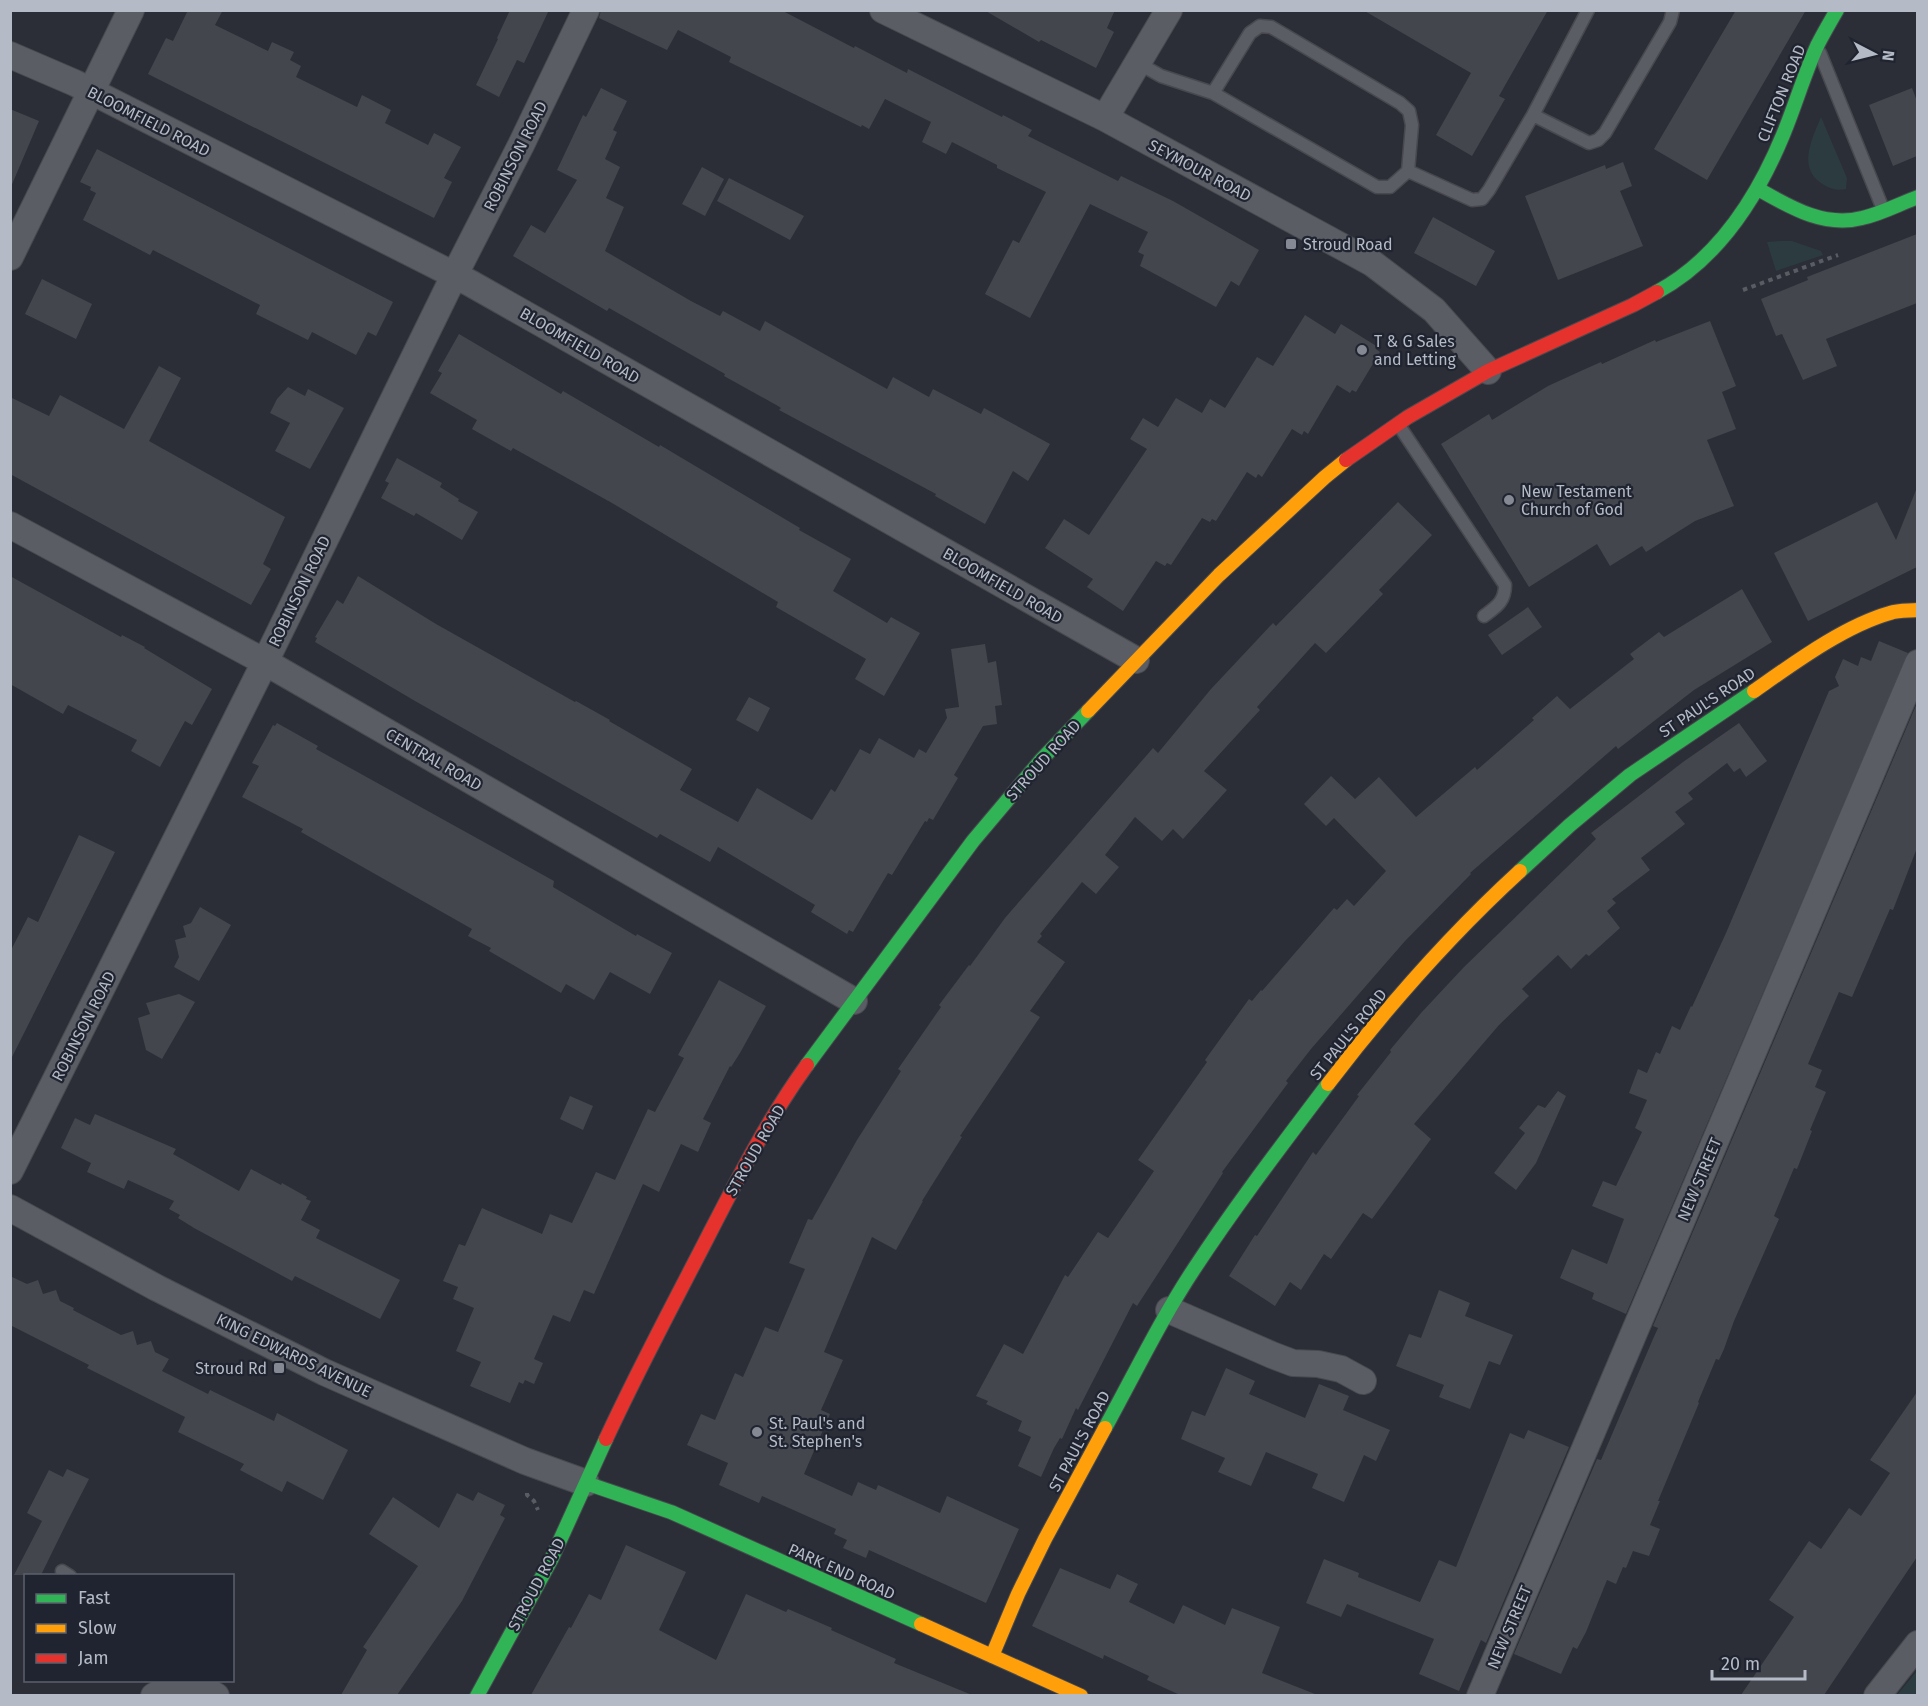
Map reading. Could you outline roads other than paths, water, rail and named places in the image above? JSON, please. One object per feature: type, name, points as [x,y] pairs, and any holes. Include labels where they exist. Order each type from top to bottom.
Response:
[{"type":"main road","name":"CLIFTON ROAD","points":[[1758,189],[1782,137],[1817,46],[1838,10]]},
{"type":"main road","points":[[1758,189],[1796,209],[1826,220],[1860,220],[1917,197]]},
{"type":"main road","name":"STROUD ROAD","points":[[477,1695],[551,1560],[624,1399],[738,1179],[790,1089],[973,842],[1042,759],[1219,575],[1324,477],[1398,423],[1488,371],[1633,305],[1671,284],[1697,266],[1720,242],[1758,189]]},
{"type":"main road","name":"ST PAUL'S ROAD","points":[[992,1656],[1018,1594],[1045,1539],[1169,1310],[1194,1269],[1265,1168],[1411,981],[1484,904],[1570,825],[1630,775],[1775,676],[1845,632],[1893,612],[1917,610]]},
{"type":"main road","name":"PARK END ROAD","points":[[586,1483],[671,1512],[1081,1695]]},
{"type":"street","points":[[10,257],[131,10]]},
{"type":"street","name":"ROBINSON ROAD","points":[[13,1166],[265,662],[586,10]]},
{"type":"street","points":[[1105,118],[1169,10]]},
{"type":"street","name":"SEYMOUR ROAD","points":[[889,12],[1105,118],[1372,263],[1434,310],[1488,371]]},
{"type":"street","name":"BLOOMFIELD ROAD","points":[[10,55],[91,92],[470,283],[1136,660]]},
{"type":"street","name":"CENTRAL ROAD","points":[[10,525],[265,662],[854,1001]]},
{"type":"street","name":"NEW STREET","points":[[1480,1695],[1917,663]]},
{"type":"street","name":"KING EDWARDS AVENUE","points":[[10,1208],[157,1288],[324,1372],[515,1457],[586,1483]]},
{"type":"street","points":[[1169,1310],[1293,1363],[1317,1364],[1341,1369],[1363,1381]]},
{"type":"street","points":[[1877,1695],[1917,1644]]},
{"type":"street","points":[[154,1695],[170,1686],[186,1682],[201,1686],[216,1695]]},
{"type":"lane","points":[[1408,171],[1472,200],[1482,199],[1533,115],[1588,10]]},
{"type":"lane","points":[[1533,115],[1589,143],[1598,140],[1605,133],[1670,22],[1673,10]]},
{"type":"lane","points":[[1138,63],[1161,76],[1213,93],[1377,187],[1390,187],[1408,171],[1412,125],[1409,111],[1400,103],[1270,27],[1260,26],[1250,33],[1213,93]]},
{"type":"lane","points":[[1817,46],[1884,210]]},
{"type":"lane","points":[[1398,423],[1505,585],[1501,603],[1484,616]]},
{"type":"place","name":"Stroud Road","points":[[1291,244]]},
{"type":"place","name":"T & G Sales and Letting","points":[[1362,350]]},
{"type":"place","name":"New Testament Church of God","points":[[1509,500]]},
{"type":"place","name":"Stroud Rd","points":[[279,1368]]},
{"type":"place","name":"St. Paul's and St. Stephen's","points":[[757,1432]]}]
